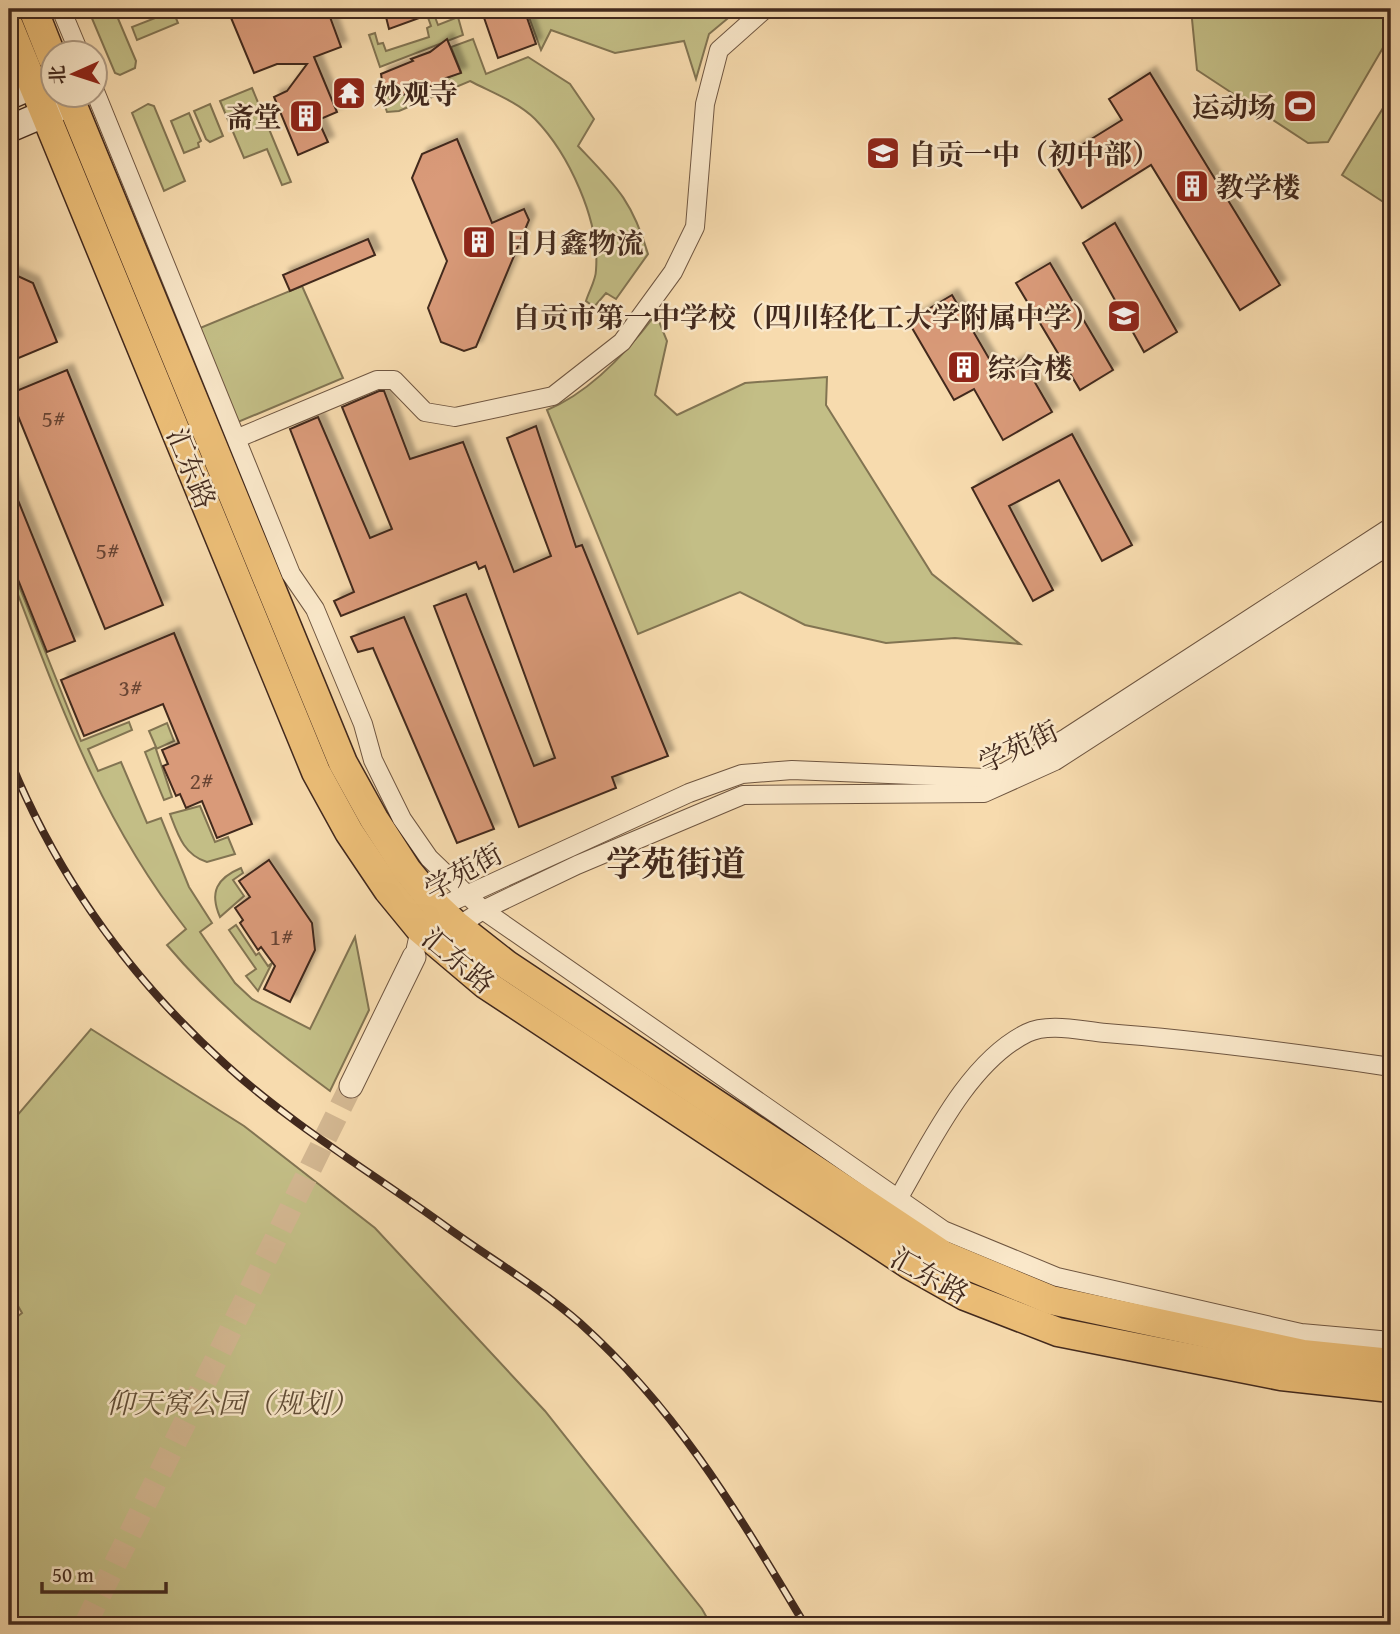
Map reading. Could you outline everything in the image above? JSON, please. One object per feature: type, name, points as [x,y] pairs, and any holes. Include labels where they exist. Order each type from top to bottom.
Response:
[{"type":"main road","points":[[33,9],[44,38]]},
{"type":"main road","name":"汇东路","points":[[9,26],[31,86],[46,114],[316,772],[349,832],[388,890],[485,984],[885,1251],[965,1296],[1058,1332],[1281,1376],[1391,1388]]},
{"type":"main road","points":[[9,129],[56,108]]},
{"type":"main road","name":"汇东路","points":[[83,108],[343,763],[433,933],[507,965],[943,1255],[1051,1300],[1303,1354],[1391,1363]]},
{"type":"street","points":[[61,9],[73,38]]},
{"type":"street","points":[[238,438],[377,380],[394,380],[425,412],[455,417],[530,402],[554,396],[622,342],[673,272],[695,227],[705,104],[719,50],[765,9]]},
{"type":"street","points":[[84,108],[238,438],[291,573],[315,610],[363,724],[373,760],[396,807],[429,858],[466,894],[483,910],[943,1230],[1057,1278],[1301,1333],[1391,1341]]},
{"type":"street","name":"学苑街","points":[[433,933],[466,894],[689,793],[742,774],[792,770],[985,778],[1005,772],[1066,738],[1391,527]]},
{"type":"street","name":"学苑街","points":[[433,933],[578,865],[743,795],[984,793],[1011,783],[1055,761],[1391,544]]},
{"type":"street","points":[[351,1086],[433,933]]},
{"type":"street","points":[[898,1199],[975,1076],[999,1051],[1028,1032],[1047,1028],[1139,1035],[1391,1067]]},
{"type":"green space","points":[[88,9],[114,9],[136,61],[135,68],[120,75],[115,73],[108,56],[108,38],[100,38]]},
{"type":"green space","points":[[425,9],[432,9],[438,25],[458,17],[463,35],[380,67],[369,35],[375,33],[378,44],[383,43],[386,51],[429,37],[427,28],[431,26]]},
{"type":"green space","points":[[526,9],[739,9],[709,34],[696,79],[684,41],[615,53],[551,30],[541,50]]},
{"type":"green space","name":"运动场","points":[[1191,9],[1391,9],[1391,34],[1328,142],[1308,143],[1197,70]]},
{"type":"green space","points":[[173,11],[178,23],[137,40],[132,27]]},
{"type":"green space","points":[[473,39],[486,74],[528,57],[570,84],[594,119],[578,146],[603,172],[629,207],[648,254],[616,299],[606,293],[594,307],[586,301],[596,270],[593,231],[587,210],[580,189],[559,150],[528,113],[470,81],[399,111],[387,112],[381,94],[388,92],[390,98],[422,87],[423,92],[449,83],[446,78],[461,72],[451,47]]},
{"type":"green space","points":[[252,88],[291,182],[282,185],[267,149],[244,158],[220,101]]},
{"type":"green space","points":[[1391,95],[1391,207],[1342,175]]},
{"type":"green space","points":[[148,104],[154,106],[185,181],[164,191],[132,113]]},
{"type":"green space","points":[[210,104],[223,136],[210,142],[206,139],[194,111]]},
{"type":"green space","points":[[189,113],[201,141],[198,143],[199,147],[184,153],[171,121]]},
{"type":"green space","points":[[302,286],[343,378],[238,422],[200,328]]},
{"type":"green space","points":[[656,314],[667,341],[655,395],[677,415],[745,383],[827,377],[826,405],[932,574],[1020,644],[955,638],[886,643],[805,625],[740,592],[638,634],[547,410],[579,393],[608,369]]},
{"type":"green space","points":[[9,561],[81,741],[129,722],[132,730],[88,749],[98,771],[121,762],[147,823],[161,818],[189,887],[212,923],[200,932],[235,983],[252,999],[310,1029],[355,937],[369,1010],[330,1091],[244,1023],[204,986],[167,945],[186,929],[155,887],[105,801],[64,712],[9,571]]},
{"type":"green space","points":[[167,723],[174,741],[156,749],[172,797],[164,800],[145,752],[156,747],[149,731]]},
{"type":"green space","points":[[200,806],[215,842],[228,837],[235,854],[207,862],[187,849],[170,814]]},
{"type":"green space","points":[[241,868],[243,873],[233,880],[244,896],[220,917],[215,900],[217,887],[226,876]]},
{"type":"green space","points":[[236,925],[256,955],[259,953],[268,966],[272,963],[258,991],[246,976],[256,969],[229,930]]},
{"type":"green space","name":"仰天窝公园（规划）","points":[[91,1029],[244,1126],[375,1228],[545,1411],[702,1609],[711,1625],[9,1625],[9,1323],[22,1313],[9,1290],[9,1125]]},
{"type":"building","points":[[240,9],[327,9],[341,47],[314,57],[337,112],[318,120],[328,142],[298,155],[274,97],[287,91],[307,64],[277,64],[254,73],[229,13]]},
{"type":"building","points":[[384,9],[441,9],[441,10],[389,29]]},
{"type":"building","points":[[481,9],[524,9],[536,44],[498,58]]},
{"type":"building","points":[[447,39],[461,73],[446,78],[448,81],[390,99],[388,92],[384,94],[381,74],[430,52]]},
{"type":"building","name":"教学楼","points":[[1150,73],[1280,285],[1240,310],[1151,165],[1082,208],[1054,162],[1122,120],[1109,99]]},
{"type":"building","name":"日月鑫物流","points":[[457,139],[492,223],[524,209],[529,220],[476,347],[464,351],[441,342],[428,308],[447,261],[412,178],[422,154]]},
{"type":"building","points":[[1115,223],[1177,332],[1144,352],[1083,243]]},
{"type":"building","points":[[368,239],[375,255],[290,291],[283,275]]},
{"type":"building","points":[[1050,263],[1113,370],[1080,390],[1016,283]]},
{"type":"building","points":[[9,272],[33,283],[57,342],[9,362]]},
{"type":"building","name":"综合楼","points":[[952,295],[998,374],[1022,360],[1052,412],[1003,440],[974,389],[954,400],[908,321]]},
{"type":"building","points":[[67,370],[163,605],[105,629],[9,394]]},
{"type":"building","points":[[384,391],[410,459],[463,442],[514,572],[551,556],[507,438],[536,426],[576,547],[582,545],[668,756],[612,777],[616,788],[519,827],[434,606],[466,594],[534,766],[555,758],[485,566],[479,569],[476,562],[341,616],[334,601],[354,592],[290,429],[318,417],[370,538],[392,529],[342,407]]},
{"type":"building","points":[[1072,434],[1132,545],[1102,561],[1059,480],[1009,506],[1053,590],[1033,601],[972,488]]},
{"type":"building","points":[[9,478],[75,641],[47,652],[9,557]]},
{"type":"building","points":[[404,617],[494,829],[457,843],[373,648],[358,652],[351,637]]},
{"type":"building","points":[[174,633],[252,824],[217,838],[202,801],[186,808],[180,794],[176,796],[163,766],[168,764],[162,750],[179,743],[163,704],[84,736],[61,680]]},
{"type":"building","points":[[269,860],[312,923],[315,950],[290,1002],[264,989],[275,966],[261,947],[258,950],[240,923],[243,920],[235,908],[250,897],[239,881]]},
{"type":"tunnel","points":[[85,1625],[351,1086]]},
{"type":"railway","points":[[9,758],[28,802],[73,884],[99,923],[158,997],[225,1064],[278,1108],[549,1298],[580,1323],[615,1357],[677,1428],[730,1503],[805,1625]]},
{"type":"place","name":"妙观寺","points":[[349,93]]},
{"type":"place","name":"运动场","points":[[1300,106]]},
{"type":"place","name":"斋堂","points":[[306,116]]},
{"type":"place","name":"自贡一中（初中部）","points":[[883,153]]},
{"type":"place","name":"教学楼","points":[[1192,186]]},
{"type":"place","name":"日月鑫物流","points":[[479,242]]},
{"type":"place","name":"自贡市第一中学校（四川轻化工大学附属中学）","points":[[1124,316]]},
{"type":"place","name":"综合楼","points":[[964,367]]},
{"type":"district","name":"学苑街道","points":[[676,863]]}]
